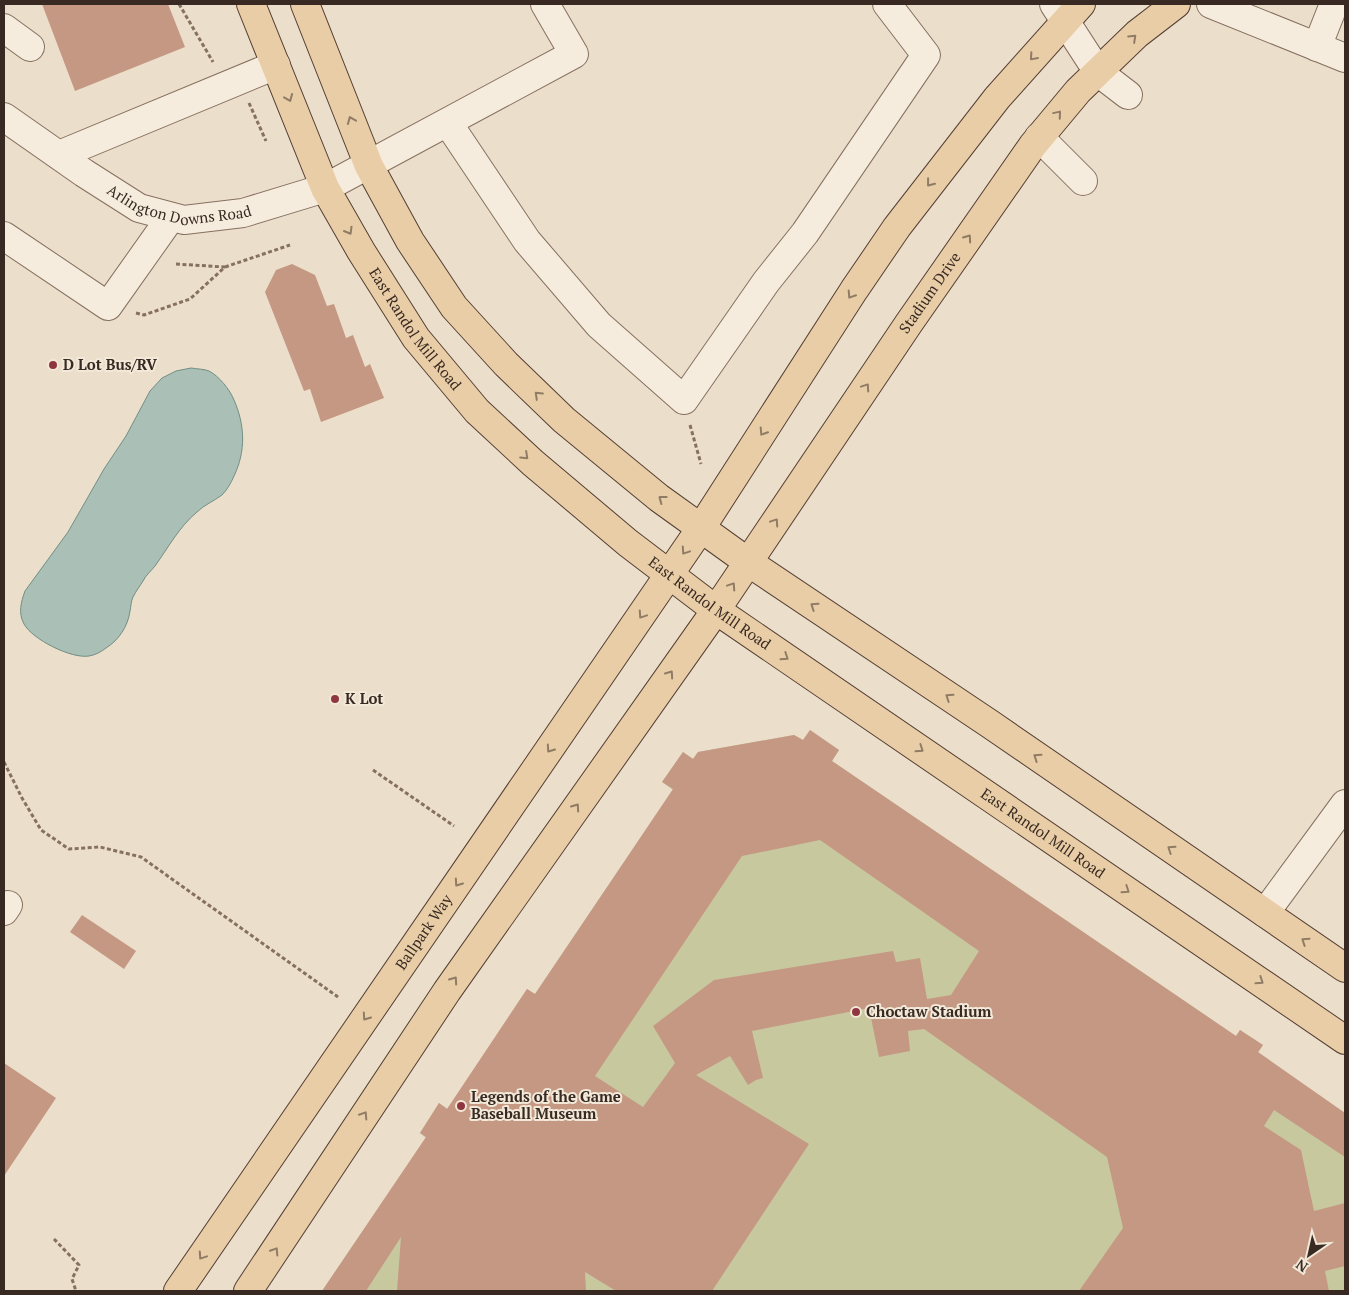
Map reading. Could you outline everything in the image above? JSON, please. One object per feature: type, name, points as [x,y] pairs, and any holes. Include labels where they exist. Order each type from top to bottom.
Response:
[{"type":"main road","name":"East Randol Mill Road","points":[[251,4],[325,188],[361,251],[416,338],[477,411],[532,463],[628,543],[716,610],[1345,1040]]},
{"type":"main road","points":[[305,4],[369,166],[410,241],[454,307],[506,364],[564,420],[659,498],[748,562],[998,730],[1345,968]]},
{"type":"main road","name":"Stadium Drive","points":[[716,610],[909,323],[1039,137],[1078,90],[1138,34],[1176,4]]},
{"type":"main road","points":[[670,574],[897,227],[1067,9]]},
{"type":"main road","name":"Ballpark Way","points":[[178,1291],[670,574]]},
{"type":"main road","points":[[248,1291],[447,991],[716,610]]},
{"type":"street","name":"Arlington Downs Road","points":[[4,117],[139,208],[184,220],[243,213],[325,188],[574,54],[545,4]]},
{"type":"street","points":[[448,123],[527,240],[598,325],[684,400],[766,282],[805,233],[926,55],[886,4]]},
{"type":"street","points":[[1211,4],[1345,58]]},
{"type":"street","points":[[1317,47],[1334,4]]},
{"type":"street","points":[[1067,9],[1098,72],[1128,95]]},
{"type":"street","points":[[4,28],[30,47]]},
{"type":"street","points":[[59,155],[239,82],[276,65]]},
{"type":"street","points":[[1039,137],[1083,181]]},
{"type":"street","points":[[4,236],[108,306],[171,216]]},
{"type":"street","points":[[1265,913],[1345,804]]},
{"type":"path","points":[[179,4],[213,61],[239,82],[266,141]]},
{"type":"path","points":[[176,264],[225,267],[290,245]]},
{"type":"path","points":[[108,306],[144,315],[190,299],[225,267]]},
{"type":"path","points":[[684,400],[700,464]]},
{"type":"path","points":[[4,762],[41,830],[69,849],[100,847],[141,857],[338,997]]},
{"type":"path","points":[[373,770],[454,826]]},
{"type":"path","points":[[54,1239],[79,1265],[72,1279],[76,1291]]},
{"type":"green space","name":"Choctaw Stadium","points":[[810,730],[839,750],[832,761],[1236,1036],[1240,1030],[1263,1045],[1258,1053],[1345,1113],[1345,1291],[322,1291],[426,1138],[420,1133],[439,1103],[448,1109],[527,989],[535,994],[673,790],[662,782],[683,752],[693,759],[698,752],[794,735],[803,740]]},
{"type":"shaded area","points":[[191,368],[207,370],[217,376],[230,392],[238,409],[243,438],[241,457],[232,481],[222,495],[191,518],[174,538],[135,593],[125,627],[111,645],[93,655],[81,656],[63,651],[43,642],[28,630],[22,620],[21,603],[25,591],[68,532],[104,469],[126,436],[150,391],[162,378],[176,371]]},
{"type":"building","points":[[42,4],[168,4],[185,47],[75,91]]},
{"type":"building","points":[[292,264],[315,275],[327,306],[334,304],[346,338],[353,335],[365,367],[370,364],[384,398],[321,422],[310,389],[304,391],[265,292],[276,270]]},
{"type":"building","name":"Choctaw Stadium","points":[[810,730],[839,750],[832,761],[1236,1036],[1240,1030],[1263,1045],[1258,1052],[1345,1113],[1345,1157],[1274,1110],[1264,1126],[1301,1150],[1314,1211],[1345,1203],[1345,1266],[1325,1271],[1329,1291],[1079,1291],[1123,1228],[1107,1157],[924,1029],[908,1031],[910,1051],[879,1057],[869,1008],[752,1031],[763,1078],[748,1085],[730,1056],[696,1075],[809,1144],[712,1291],[616,1291],[585,1272],[586,1291],[397,1291],[401,1237],[366,1291],[322,1291],[426,1137],[420,1133],[439,1103],[447,1109],[527,989],[535,994],[673,789],[662,782],[683,752],[693,759],[698,752],[794,735],[803,740]],"holes":[[[820,840],[979,951],[951,995],[927,999],[920,958],[896,962],[893,951],[714,980],[653,1026],[675,1063],[643,1107],[595,1076],[742,856]]]},
{"type":"building","points":[[82,915],[136,951],[124,969],[70,932]]},
{"type":"building","points":[[4,1063],[56,1098],[4,1176]]},
{"type":"place","name":"D Lot Bus/RV","points":[[53,365]]},
{"type":"place","name":"K Lot","points":[[335,699]]},
{"type":"place","name":"Choctaw Stadium","points":[[856,1012]]},
{"type":"place","name":"Legends of the Game Baseball Museum","points":[[461,1106]]}]
